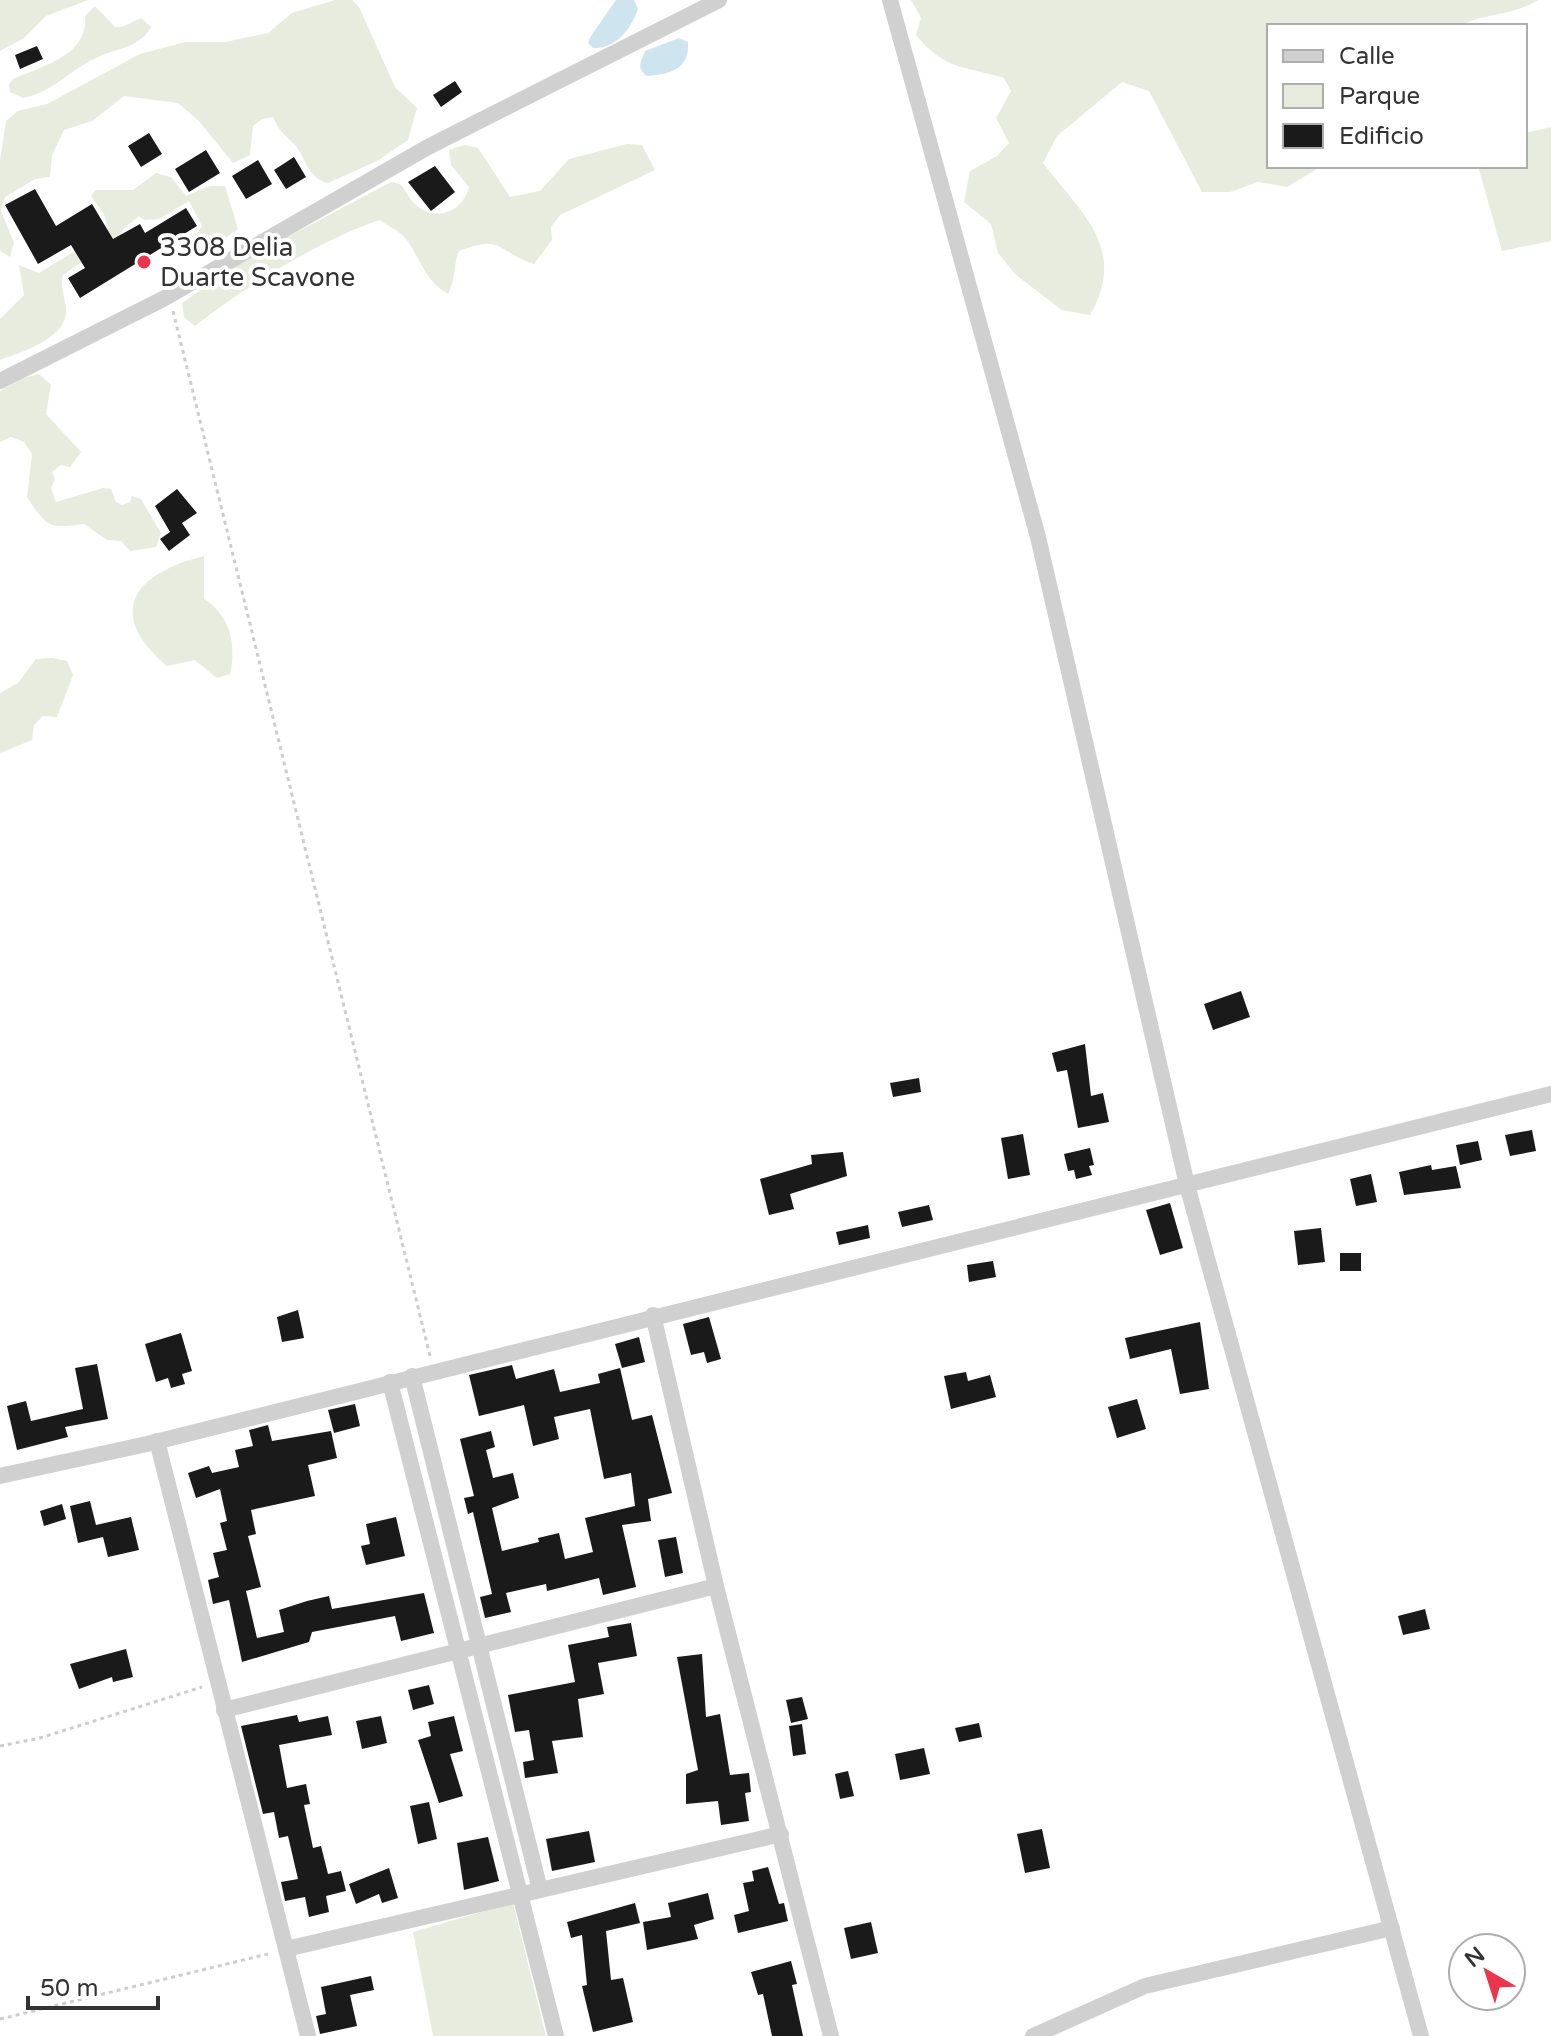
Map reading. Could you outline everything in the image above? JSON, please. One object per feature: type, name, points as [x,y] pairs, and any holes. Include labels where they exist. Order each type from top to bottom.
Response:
[{"type":"street","points":[[0,381],[169,296],[428,147],[719,0]]},
{"type":"street","points":[[890,0],[1038,537],[1187,1185],[1421,2036]]},
{"type":"street","points":[[0,1476],[157,1441],[653,1315],[1551,1094]]},
{"type":"street","points":[[653,1315],[716,1586],[831,2036]]},
{"type":"street","points":[[412,1376],[540,1890]]},
{"type":"street","points":[[390,1382],[556,2036]]},
{"type":"street","points":[[157,1441],[308,2036]]},
{"type":"street","points":[[224,1710],[716,1586]]},
{"type":"street","points":[[286,1949],[781,1834]]},
{"type":"street","points":[[1033,2036],[1145,1986],[1392,1928]]},
{"type":"path","points":[[169,296],[434,1370]]},
{"type":"path","points":[[0,1746],[40,1738],[217,1682]]},
{"type":"path","points":[[0,2019],[286,1949]]},
{"type":"green space","points":[[0,0],[88,0],[46,16],[24,38],[0,51]]},
{"type":"green space","points":[[335,0],[352,0],[359,7],[395,87],[417,108],[408,140],[377,161],[328,183],[311,172],[273,117],[262,119],[253,126],[250,155],[233,163],[199,121],[178,103],[124,96],[92,121],[64,130],[52,155],[50,177],[35,179],[5,197],[1,211],[14,243],[10,257],[0,251],[0,161],[6,121],[18,111],[47,104],[140,54],[185,42],[225,42],[268,33],[292,13]]},
{"type":"green space","points":[[911,0],[1538,0],[1519,9],[1464,24],[1267,24],[1267,168],[1319,168],[1287,187],[1258,182],[1230,192],[1202,192],[1149,91],[1122,82],[1057,136],[1043,163],[1085,216],[1102,251],[1104,271],[1100,292],[1090,315],[1062,310],[1016,275],[998,253],[991,224],[964,202],[970,171],[997,156],[1009,143],[996,118],[1011,91],[1004,78],[957,66],[927,47],[916,35],[921,18]]},
{"type":"green space","points":[[95,6],[115,27],[141,18],[151,27],[134,44],[86,63],[44,91],[23,98],[10,92],[9,85],[13,79],[50,64],[72,50],[80,40],[85,16]]},
{"type":"green space","points":[[1551,127],[1551,241],[1502,251],[1479,168],[1527,168],[1527,133]]},
{"type":"green space","points":[[627,144],[642,145],[655,170],[560,215],[551,227],[552,240],[534,264],[492,244],[473,246],[459,251],[448,294],[428,276],[403,236],[380,220],[332,240],[283,266],[195,326],[184,317],[182,303],[244,260],[391,182],[400,184],[423,210],[439,214],[455,208],[466,196],[469,187],[451,165],[449,150],[464,145],[478,148],[510,197],[540,191],[569,159]]},
{"type":"green space","points":[[156,173],[171,177],[186,196],[210,186],[225,186],[238,229],[221,241],[200,243],[194,239],[202,226],[189,201],[159,219],[145,220],[139,216],[123,229],[120,236],[63,275],[66,313],[58,330],[40,344],[0,360],[0,319],[24,295],[19,265],[39,273],[108,231],[104,214],[91,196],[95,190],[133,190]]},
{"type":"green space","points":[[39,374],[51,385],[46,414],[81,452],[70,467],[61,465],[52,472],[55,479],[51,488],[56,502],[103,488],[111,489],[116,502],[122,505],[130,502],[132,496],[141,499],[161,533],[156,547],[130,551],[121,541],[107,540],[84,524],[55,526],[44,520],[27,497],[32,454],[24,442],[11,437],[0,442],[0,391]]},
{"type":"green space","points":[[204,556],[204,599],[220,613],[232,642],[230,674],[217,678],[195,660],[167,666],[147,646],[136,628],[133,612],[136,597],[146,584],[180,563]]},
{"type":"green space","points":[[36,659],[67,661],[73,675],[57,717],[43,716],[34,725],[32,740],[0,753],[0,693],[18,683]]},
{"type":"green space","points":[[513,1903],[546,2036],[433,2036],[413,1932]]},
{"type":"water","points":[[616,0],[634,0],[638,9],[635,16],[616,41],[593,48],[588,43],[591,36]]},
{"type":"water","points":[[679,38],[688,42],[682,64],[664,74],[647,76],[641,70],[645,51]]},
{"type":"building","points":[[37,46],[43,59],[20,69],[15,55]]},
{"type":"building","points":[[455,81],[462,92],[441,107],[433,95]]},
{"type":"building","points":[[149,133],[162,154],[141,167],[128,146]]},
{"type":"building","points":[[206,150],[220,173],[189,192],[175,169]]},
{"type":"building","points":[[294,157],[306,177],[286,189],[274,170]]},
{"type":"building","points":[[258,160],[272,184],[246,199],[232,176]]},
{"type":"building","points":[[435,166],[455,192],[431,211],[408,182]]},
{"type":"building","points":[[35,189],[56,226],[92,204],[113,239],[140,224],[145,233],[186,208],[197,226],[80,298],[68,278],[85,268],[71,245],[38,264],[5,205]]},
{"type":"building","points":[[177,489],[197,513],[182,523],[190,535],[169,551],[160,539],[170,532],[155,506]]},
{"type":"building","points":[[1241,991],[1250,1017],[1213,1030],[1204,1004]]},
{"type":"building","points":[[1085,1044],[1091,1096],[1103,1093],[1109,1122],[1078,1128],[1067,1070],[1057,1072],[1052,1053]]},
{"type":"building","points":[[919,1078],[921,1092],[893,1097],[890,1083]]},
{"type":"building","points":[[1532,1130],[1536,1151],[1510,1156],[1505,1135]]},
{"type":"building","points":[[1023,1134],[1030,1175],[1008,1179],[1001,1138]]},
{"type":"building","points":[[1478,1141],[1482,1160],[1460,1165],[1456,1145]]},
{"type":"building","points":[[1090,1148],[1094,1165],[1089,1166],[1092,1175],[1076,1179],[1074,1170],[1068,1171],[1064,1154]]},
{"type":"building","points":[[843,1152],[847,1176],[790,1194],[794,1209],[769,1215],[760,1179],[812,1164],[811,1155]]},
{"type":"building","points":[[1431,1165],[1432,1170],[1456,1166],[1461,1188],[1404,1195],[1399,1172]]},
{"type":"building","points":[[1371,1174],[1377,1202],[1356,1206],[1350,1179]]},
{"type":"building","points":[[1170,1203],[1183,1248],[1160,1255],[1146,1210]]},
{"type":"building","points":[[929,1205],[933,1220],[902,1227],[898,1212]]},
{"type":"building","points":[[868,1225],[870,1238],[839,1245],[836,1232]]},
{"type":"building","points":[[1321,1228],[1325,1262],[1298,1265],[1294,1231]]},
{"type":"building","points":[[1340,1253],[1361,1253],[1361,1271],[1340,1271]]},
{"type":"building","points":[[993,1261],[996,1277],[969,1282],[967,1265]]},
{"type":"building","points":[[298,1310],[304,1338],[282,1342],[277,1317]]},
{"type":"building","points":[[709,1317],[721,1359],[707,1363],[704,1352],[691,1355],[683,1324]]},
{"type":"building","points":[[1200,1322],[1209,1389],[1180,1394],[1171,1349],[1130,1359],[1125,1338]]},
{"type":"building","points":[[181,1333],[192,1371],[182,1374],[185,1384],[171,1388],[168,1378],[156,1382],[145,1344]]},
{"type":"building","points":[[639,1337],[645,1362],[622,1368],[615,1344]]},
{"type":"building","points":[[97,1364],[108,1419],[65,1427],[68,1437],[17,1450],[7,1406],[26,1401],[31,1421],[83,1409],[75,1368]]},
{"type":"building","points":[[512,1365],[516,1379],[554,1369],[560,1392],[600,1383],[598,1374],[620,1368],[632,1420],[652,1415],[672,1493],[648,1499],[651,1521],[622,1525],[636,1587],[603,1595],[599,1578],[547,1591],[546,1584],[506,1593],[511,1612],[485,1618],[480,1597],[492,1594],[473,1512],[468,1514],[464,1498],[474,1496],[460,1439],[491,1431],[495,1447],[486,1450],[493,1478],[513,1473],[519,1498],[492,1508],[502,1551],[539,1542],[538,1538],[559,1533],[565,1559],[593,1552],[585,1518],[635,1506],[631,1473],[604,1479],[590,1409],[554,1417],[559,1439],[533,1446],[524,1405],[479,1416],[469,1375]]},
{"type":"building","points":[[966,1372],[968,1381],[990,1375],[996,1397],[951,1409],[944,1376]]},
{"type":"building","points":[[1137,1399],[1146,1429],[1117,1438],[1108,1407]]},
{"type":"building","points":[[355,1404],[360,1426],[334,1433],[328,1410]]},
{"type":"building","points":[[268,1425],[272,1441],[331,1431],[337,1458],[308,1465],[315,1496],[251,1510],[256,1534],[248,1536],[261,1587],[246,1591],[257,1638],[284,1632],[279,1610],[307,1601],[329,1596],[332,1609],[424,1593],[434,1633],[401,1641],[395,1616],[312,1632],[309,1642],[242,1662],[229,1600],[213,1604],[208,1580],[219,1577],[213,1553],[227,1550],[220,1523],[227,1521],[220,1489],[196,1498],[188,1473],[209,1466],[212,1473],[239,1467],[235,1450],[253,1446],[249,1430]]},
{"type":"building","points":[[90,1501],[96,1525],[131,1517],[139,1550],[108,1557],[103,1537],[78,1543],[70,1506]]},
{"type":"building","points":[[62,1504],[66,1519],[44,1526],[40,1511]]},
{"type":"building","points":[[396,1517],[405,1556],[366,1565],[361,1546],[370,1544],[366,1524]]},
{"type":"building","points":[[676,1537],[683,1573],[665,1577],[658,1540]]},
{"type":"building","points":[[1425,1609],[1430,1629],[1403,1635],[1398,1616]]},
{"type":"building","points":[[631,1623],[637,1656],[598,1663],[604,1694],[578,1699],[583,1737],[552,1741],[558,1773],[525,1778],[523,1762],[534,1760],[529,1730],[515,1732],[508,1695],[575,1682],[568,1645],[609,1637],[607,1627]]},
{"type":"building","points":[[126,1649],[133,1677],[113,1682],[112,1677],[79,1689],[70,1664]]},
{"type":"building","points":[[702,1654],[706,1717],[720,1714],[730,1775],[749,1773],[751,1792],[745,1793],[749,1821],[721,1825],[718,1801],[686,1804],[686,1774],[698,1770],[677,1657]]},
{"type":"building","points":[[429,1685],[434,1704],[413,1710],[408,1690]]},
{"type":"building","points":[[802,1697],[808,1719],[791,1723],[786,1700]]},
{"type":"building","points":[[297,1715],[299,1722],[328,1716],[332,1735],[279,1745],[287,1788],[306,1784],[310,1804],[304,1805],[313,1848],[321,1846],[328,1874],[341,1871],[346,1891],[326,1896],[329,1912],[309,1917],[305,1897],[285,1901],[281,1882],[298,1879],[288,1836],[279,1838],[274,1812],[263,1814],[241,1726]]},
{"type":"building","points":[[381,1716],[387,1743],[362,1749],[356,1721]]},
{"type":"building","points":[[454,1716],[463,1751],[450,1754],[463,1796],[439,1803],[418,1740],[431,1736],[428,1722]]},
{"type":"building","points":[[979,1723],[982,1737],[959,1742],[955,1728]]},
{"type":"building","points":[[802,1724],[806,1754],[793,1756],[789,1726]]},
{"type":"building","points":[[924,1748],[930,1774],[900,1780],[895,1754]]},
{"type":"building","points":[[848,1771],[854,1796],[840,1799],[835,1774]]},
{"type":"building","points":[[429,1802],[437,1839],[418,1844],[410,1806]]},
{"type":"building","points":[[1042,1829],[1050,1868],[1025,1873],[1017,1834]]},
{"type":"building","points":[[589,1831],[595,1862],[552,1871],[546,1839]]},
{"type":"building","points":[[488,1837],[499,1881],[464,1890],[457,1843]]},
{"type":"building","points":[[768,1867],[779,1904],[784,1903],[788,1921],[738,1933],[734,1915],[749,1911],[743,1883],[754,1881],[752,1871]]},
{"type":"building","points":[[389,1868],[398,1898],[382,1903],[379,1894],[356,1904],[349,1884]]},
{"type":"building","points":[[708,1893],[714,1919],[694,1925],[698,1939],[647,1950],[643,1922],[671,1917],[668,1903]]},
{"type":"building","points":[[635,1903],[640,1923],[606,1931],[611,1980],[623,1978],[633,2022],[593,2032],[582,1986],[587,1985],[582,1935],[571,1938],[567,1922]]},
{"type":"building","points":[[871,1922],[878,1953],[851,1959],[844,1928]]},
{"type":"building","points":[[791,1961],[797,1984],[792,1985],[803,2036],[772,2036],[763,1994],[758,1995],[751,1972]]},
{"type":"building","points":[[371,1976],[374,1990],[350,1995],[357,2026],[320,2034],[316,2016],[326,2014],[321,1987]]},
{"type":"place","name":"3308 Delia Duarte Scavone","points":[[144,262]]}]
